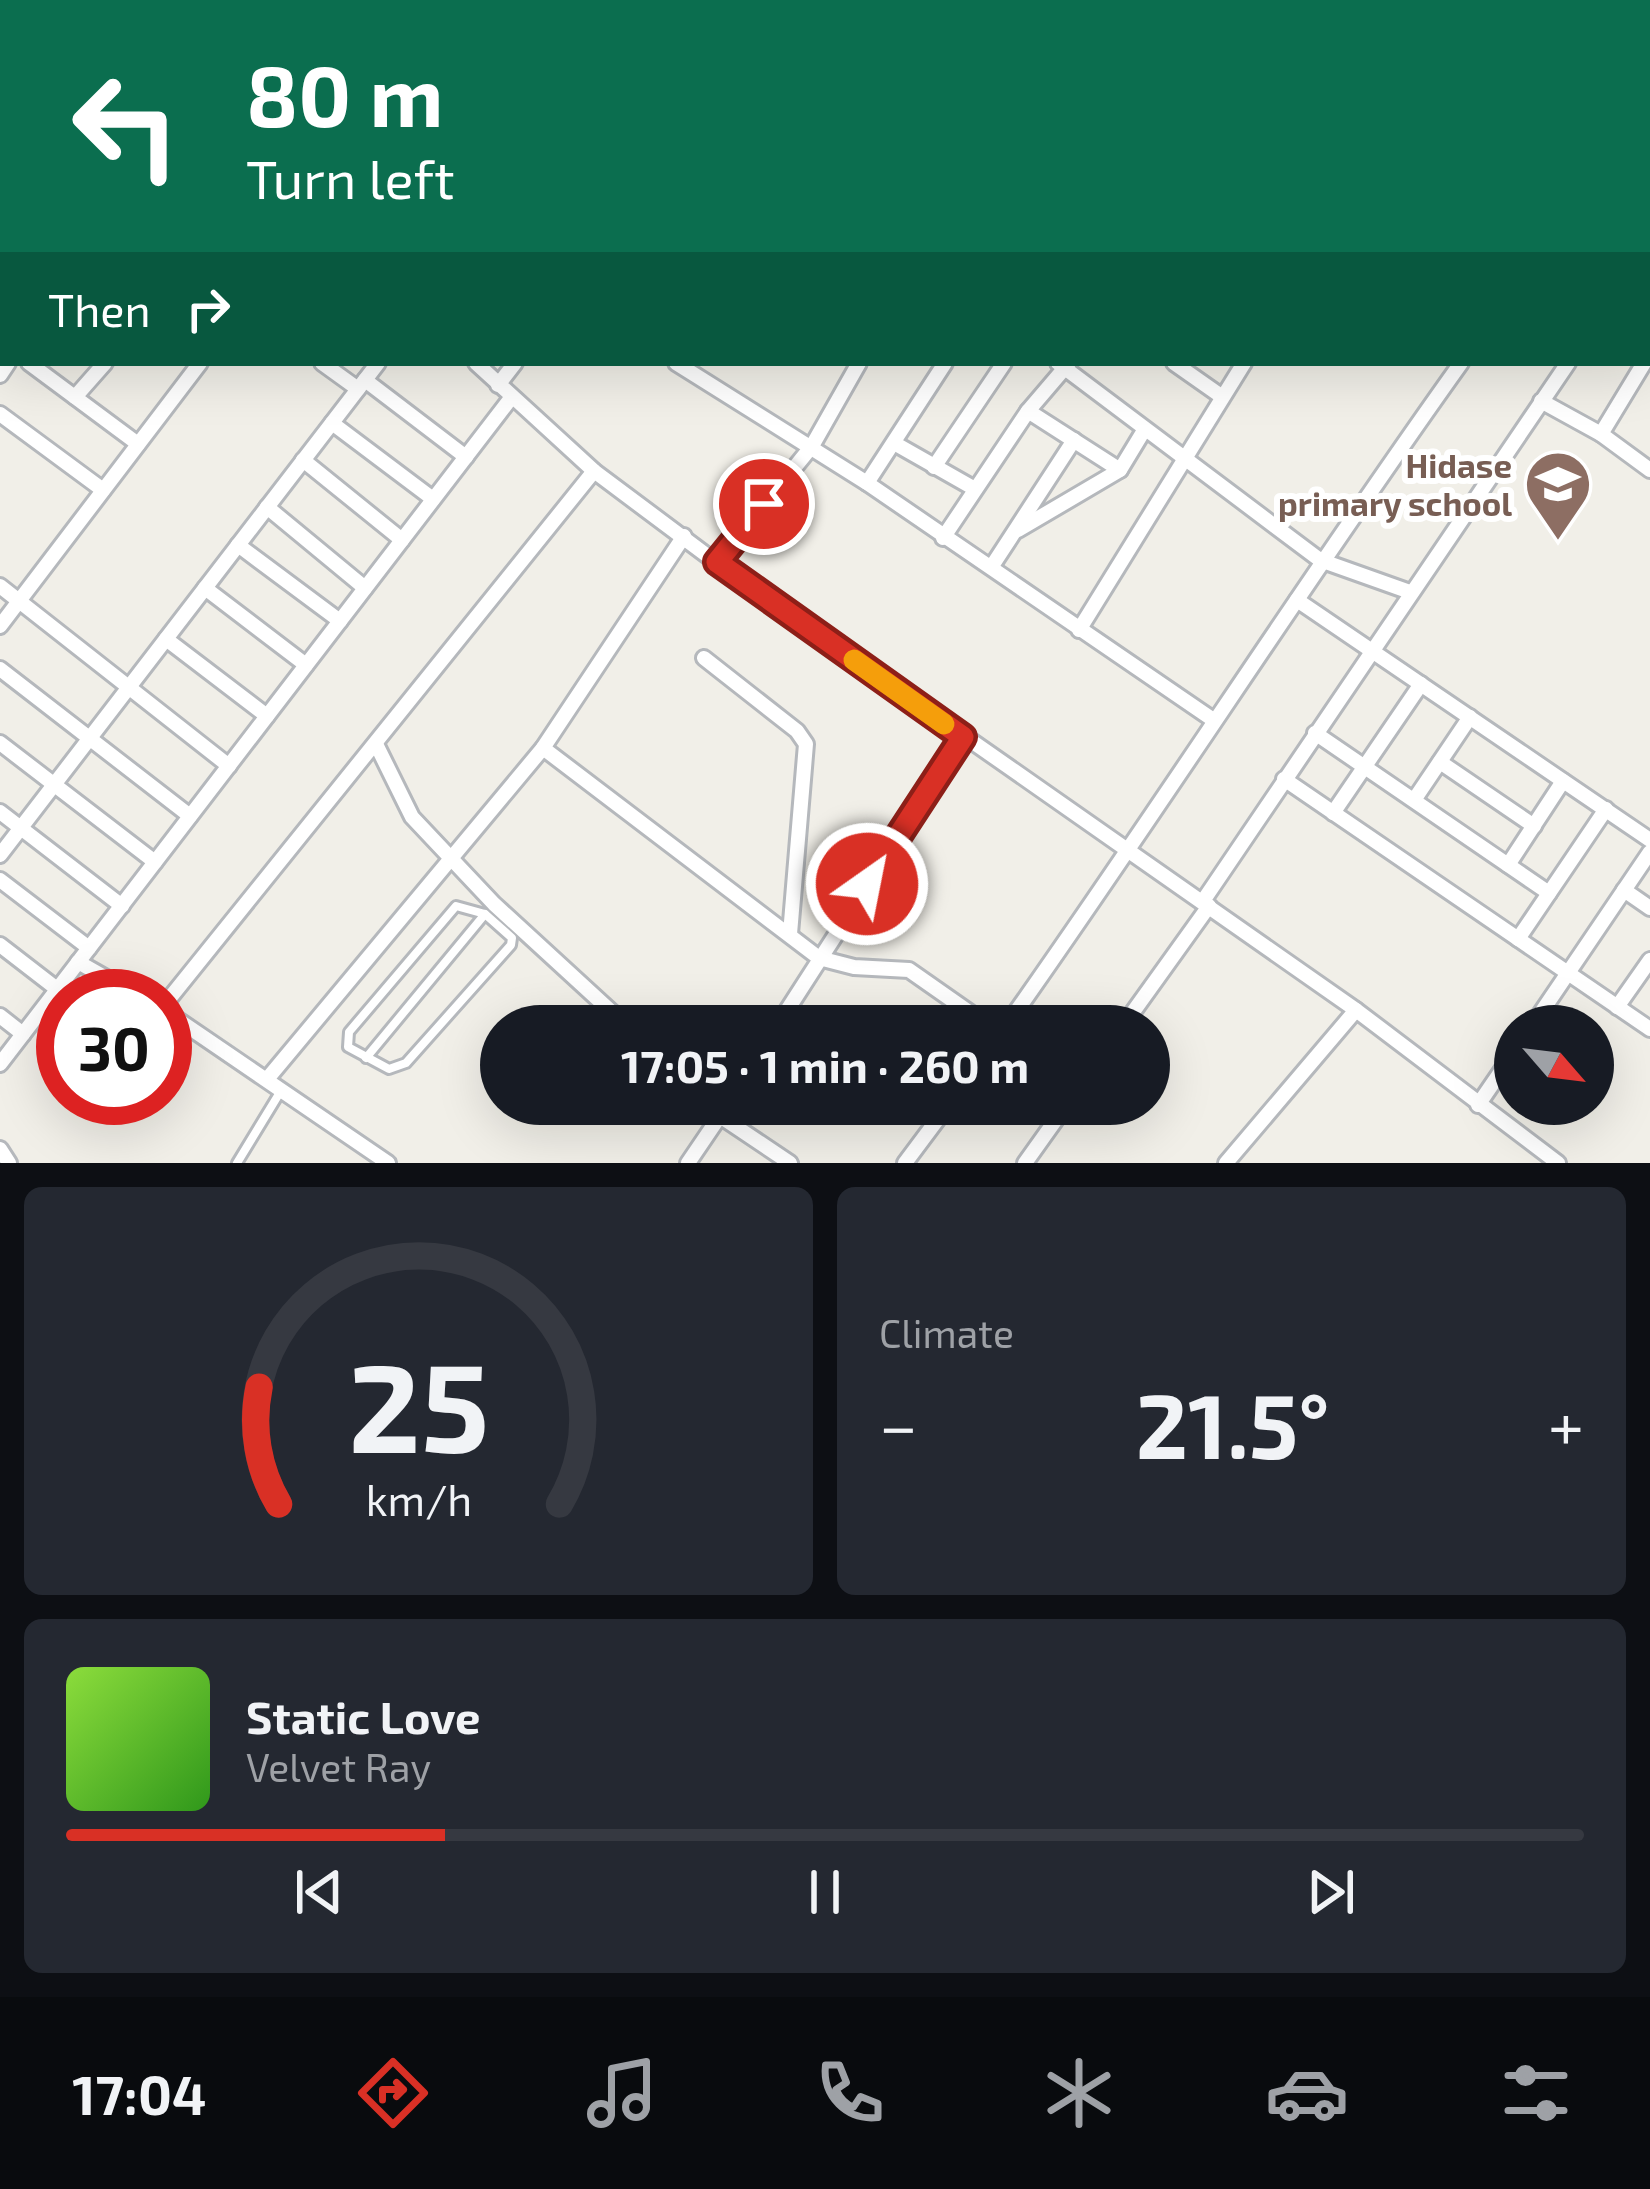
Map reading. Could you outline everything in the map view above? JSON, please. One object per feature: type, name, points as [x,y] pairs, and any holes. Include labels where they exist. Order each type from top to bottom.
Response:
[{"type":"street","points":[[33,366],[138,444]]},
{"type":"street","points":[[75,398],[102,366]]},
{"type":"street","points":[[0,626],[198,366]]},
{"type":"street","points":[[328,366],[466,457]]},
{"type":"street","points":[[0,855],[375,366]]},
{"type":"street","points":[[479,366],[594,471],[717,562],[1206,903],[1558,1163]]},
{"type":"street","points":[[498,385],[513,366]]},
{"type":"street","points":[[681,366],[812,446],[1212,719]]},
{"type":"street","points":[[717,562],[812,446],[858,366]]},
{"type":"street","points":[[867,483],[942,366]]},
{"type":"street","points":[[934,467],[1002,366]]},
{"type":"street","points":[[943,538],[1063,366]]},
{"type":"street","points":[[1065,366],[1143,432],[1320,560],[1410,592]]},
{"type":"street","points":[[1178,366],[1221,396]]},
{"type":"street","points":[[1079,630],[1242,366]]},
{"type":"street","points":[[1021,1005],[1131,850],[1212,719],[1298,600],[1320,560],[1459,366]]},
{"type":"street","points":[[1137,1005],[1284,779],[1566,366]]},
{"type":"street","points":[[1601,434],[1643,366]]},
{"type":"street","points":[[73,969],[511,398]]},
{"type":"street","points":[[1541,401],[1601,434],[1650,470]]},
{"type":"street","points":[[1028,411],[1120,470]]},
{"type":"street","points":[[0,414],[104,490]]},
{"type":"street","points":[[332,423],[433,499]]},
{"type":"street","points":[[1018,530],[1120,470],[1143,432]]},
{"type":"street","points":[[992,566],[1074,440]]},
{"type":"street","points":[[894,443],[975,489]]},
{"type":"street","points":[[303,460],[402,540]]},
{"type":"street","points":[[192,973],[594,471]]},
{"type":"street","points":[[267,507],[365,588]]},
{"type":"street","points":[[268,1078],[543,748],[684,536]]},
{"type":"street","points":[[238,545],[340,621]]},
{"type":"street","points":[[0,586],[229,766]]},
{"type":"street","points":[[205,588],[306,665]]},
{"type":"street","points":[[1298,600],[1650,840]]},
{"type":"street","points":[[166,639],[267,716]]},
{"type":"street","points":[[704,658],[797,731],[806,744],[790,934]]},
{"type":"street","points":[[0,669],[190,816]]},
{"type":"street","points":[[1333,813],[1421,684]]},
{"type":"street","points":[[1414,800],[1470,717]]},
{"type":"street","points":[[1315,734],[1550,893]]},
{"type":"street","points":[[790,1005],[963,737]]},
{"type":"street","points":[[0,743],[155,862]]},
{"type":"street","points":[[376,744],[412,817],[452,856],[490,909],[602,1005]]},
{"type":"street","points":[[543,748],[819,958],[854,967],[909,970],[959,1005]]},
{"type":"street","points":[[1440,762],[1534,826]]},
{"type":"street","points":[[1284,779],[1650,1029]]},
{"type":"street","points":[[1508,865],[1564,781]]},
{"type":"street","points":[[1518,940],[1606,809]]},
{"type":"street","points":[[0,812],[122,906]]},
{"type":"street","points":[[1546,1005],[1650,852]]},
{"type":"street","points":[[0,880],[88,948]]},
{"type":"street","points":[[1624,890],[1650,908]]},
{"type":"street","points":[[0,945],[36,973]]},
{"type":"street","points":[[1617,1007],[1650,960]]},
{"type":"street","points":[[78,962],[90,969]]},
{"type":"street","points":[[1226,1163],[1355,1010]]},
{"type":"street","points":[[0,1016],[23,1034]]},
{"type":"street","points":[[0,1064],[36,1017]]},
{"type":"street","points":[[192,1026],[388,1163]]},
{"type":"street","points":[[1478,1106],[1494,1082]]},
{"type":"street","points":[[688,1163],[714,1125]]},
{"type":"street","points":[[744,1125],[790,1163]]},
{"type":"street","points":[[905,1163],[933,1125]]},
{"type":"street","points":[[1025,1163],[1052,1125]]},
{"type":"street","points":[[0,1149],[10,1163]]},
{"type":"lane","points":[[456,906],[490,909],[512,938],[505,952],[406,1063],[389,1069],[348,1047],[349,1032],[447,912],[456,906]]},
{"type":"lane","points":[[366,1058],[490,909]]},
{"type":"lane","points":[[237,1163],[283,1088]]},
{"type":"slow traffic","points":[[854,660],[944,724]]},
{"type":"place","name":"Hidase primary school","points":[[1558,543]]},
{"type":"route","points":[[764,504],[717,562],[963,737],[867,884]]}]
